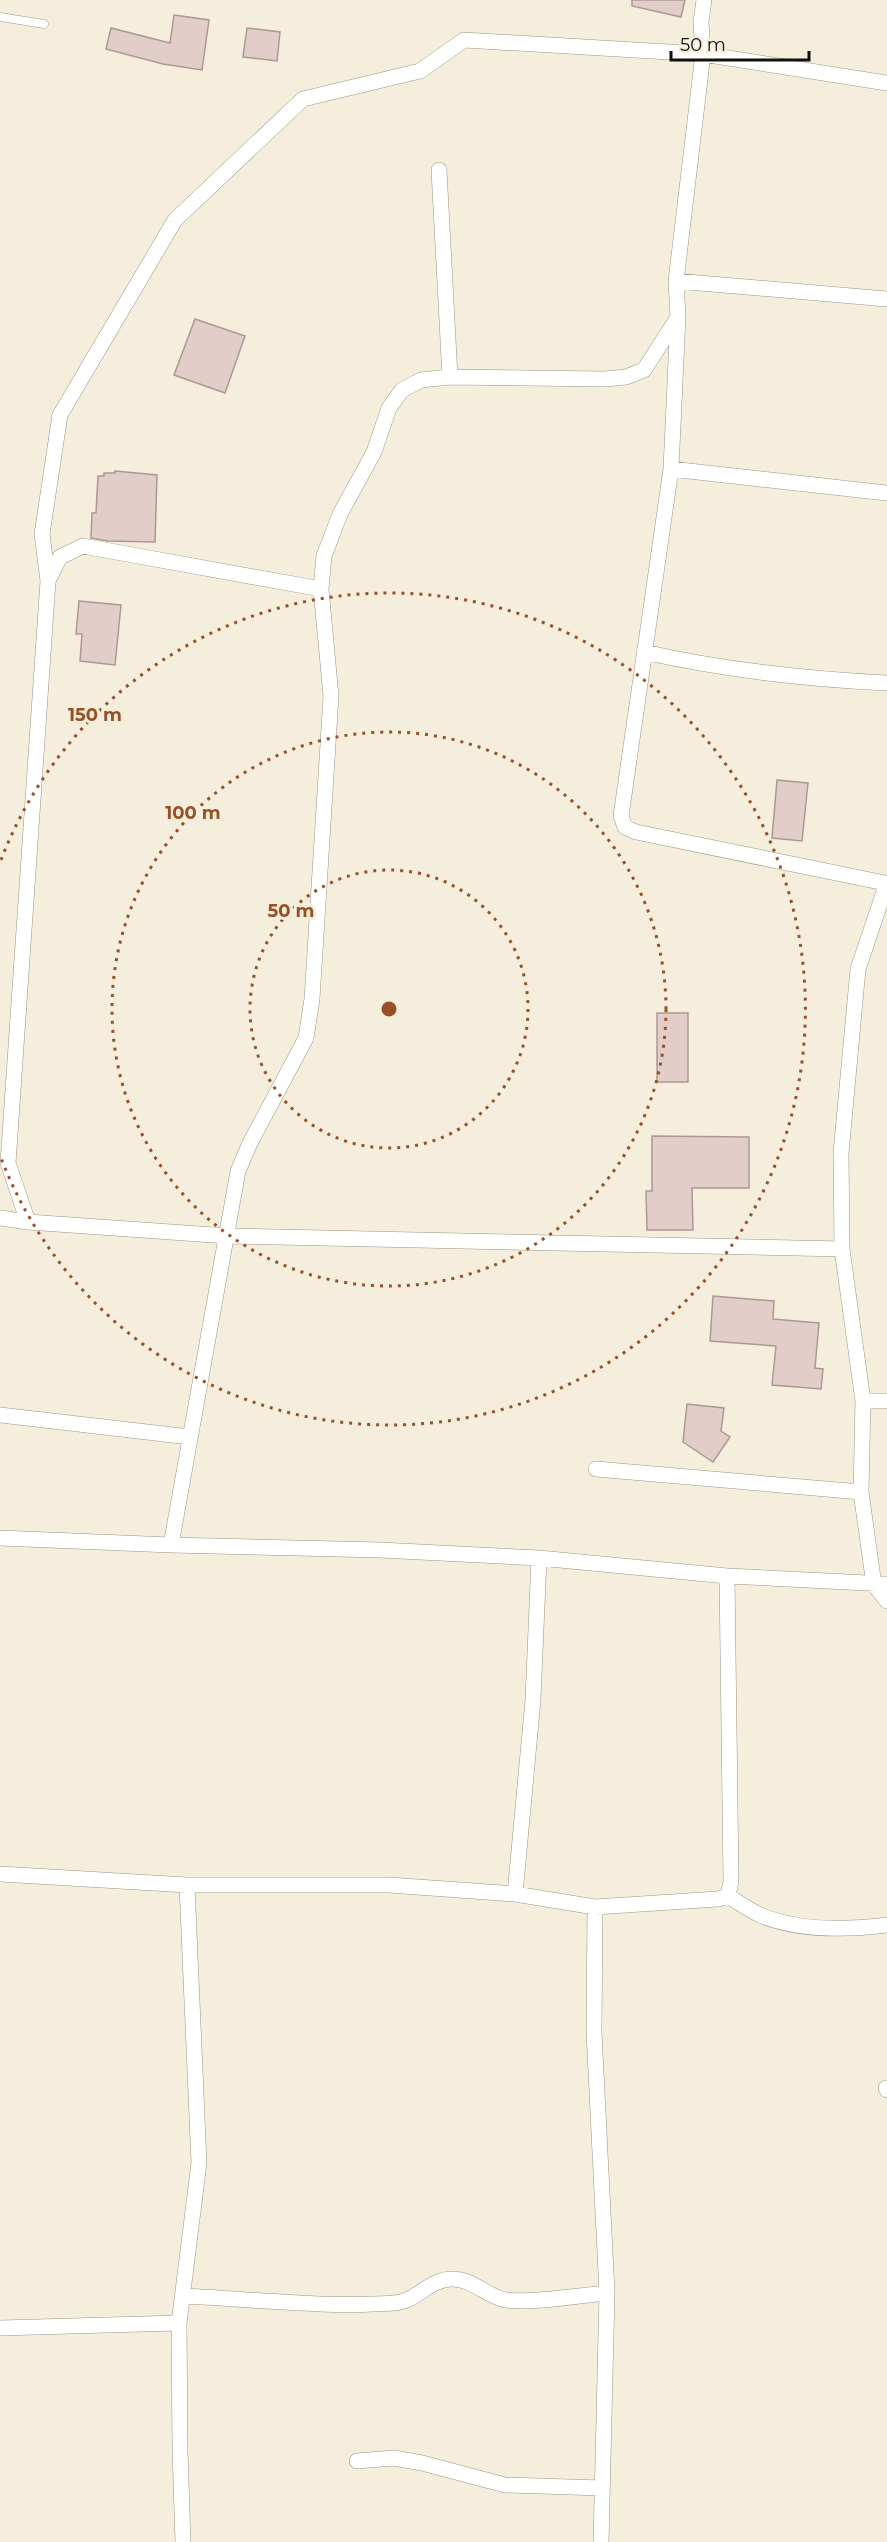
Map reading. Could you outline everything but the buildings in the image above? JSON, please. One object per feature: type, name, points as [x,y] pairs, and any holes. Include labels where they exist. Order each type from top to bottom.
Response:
[{"type":"street","points":[[704,0],[701,22],[703,54],[676,281],[678,317],[671,469],[621,816],[625,827],[636,832],[886,883],[858,969],[841,1153],[842,1250],[863,1401],[861,1492],[880,1584],[887,1601]]},
{"type":"street","points":[[28,1222],[8,1163],[48,581],[42,534],[60,415],[176,220],[303,99],[420,71],[464,40],[703,54],[887,83]]},
{"type":"street","points":[[440,170],[450,376]]},
{"type":"street","points":[[676,281],[887,299]]},
{"type":"street","points":[[171,1545],[238,1171],[250,1143],[306,1038],[312,999],[331,696],[321,589],[324,556],[340,514],[374,452],[389,408],[402,390],[421,380],[450,376],[604,379],[626,377],[644,370],[678,317]]},
{"type":"street","points":[[671,469],[887,493]]},
{"type":"street","points":[[48,581],[60,557],[83,546],[321,589]]},
{"type":"street","points":[[644,652],[741,670],[835,680],[887,682]]},
{"type":"street","points":[[0,1176],[8,1163]]},
{"type":"street","points":[[0,1218],[228,1236],[842,1250]]},
{"type":"street","points":[[863,1401],[887,1401]]},
{"type":"street","points":[[0,1415],[190,1437]]},
{"type":"street","points":[[597,1469],[861,1492]]},
{"type":"street","points":[[0,1538],[380,1550],[539,1558],[727,1576],[880,1584]]},
{"type":"street","points":[[515,1894],[533,1700],[539,1558]]},
{"type":"street","points":[[727,1576],[731,1881],[728,1896]]},
{"type":"street","points":[[0,1874],[187,1885],[389,1885],[515,1894],[595,1907],[718,1899],[728,1896],[761,1915],[800,1925],[857,1928],[887,1925]]},
{"type":"street","points":[[183,2542],[179,2323],[199,2163],[187,1885]]},
{"type":"street","points":[[595,1907],[594,2032],[607,2293],[601,2542]]},
{"type":"street","points":[[183,2296],[344,2304],[397,2303],[410,2298],[435,2281],[452,2279],[471,2282],[503,2300],[514,2301],[607,2293]]},
{"type":"street","points":[[0,2328],[179,2323]]},
{"type":"street","points":[[357,2461],[394,2458],[505,2485],[602,2488]]},
{"type":"lane","points":[[0,16],[44,24]]}]
